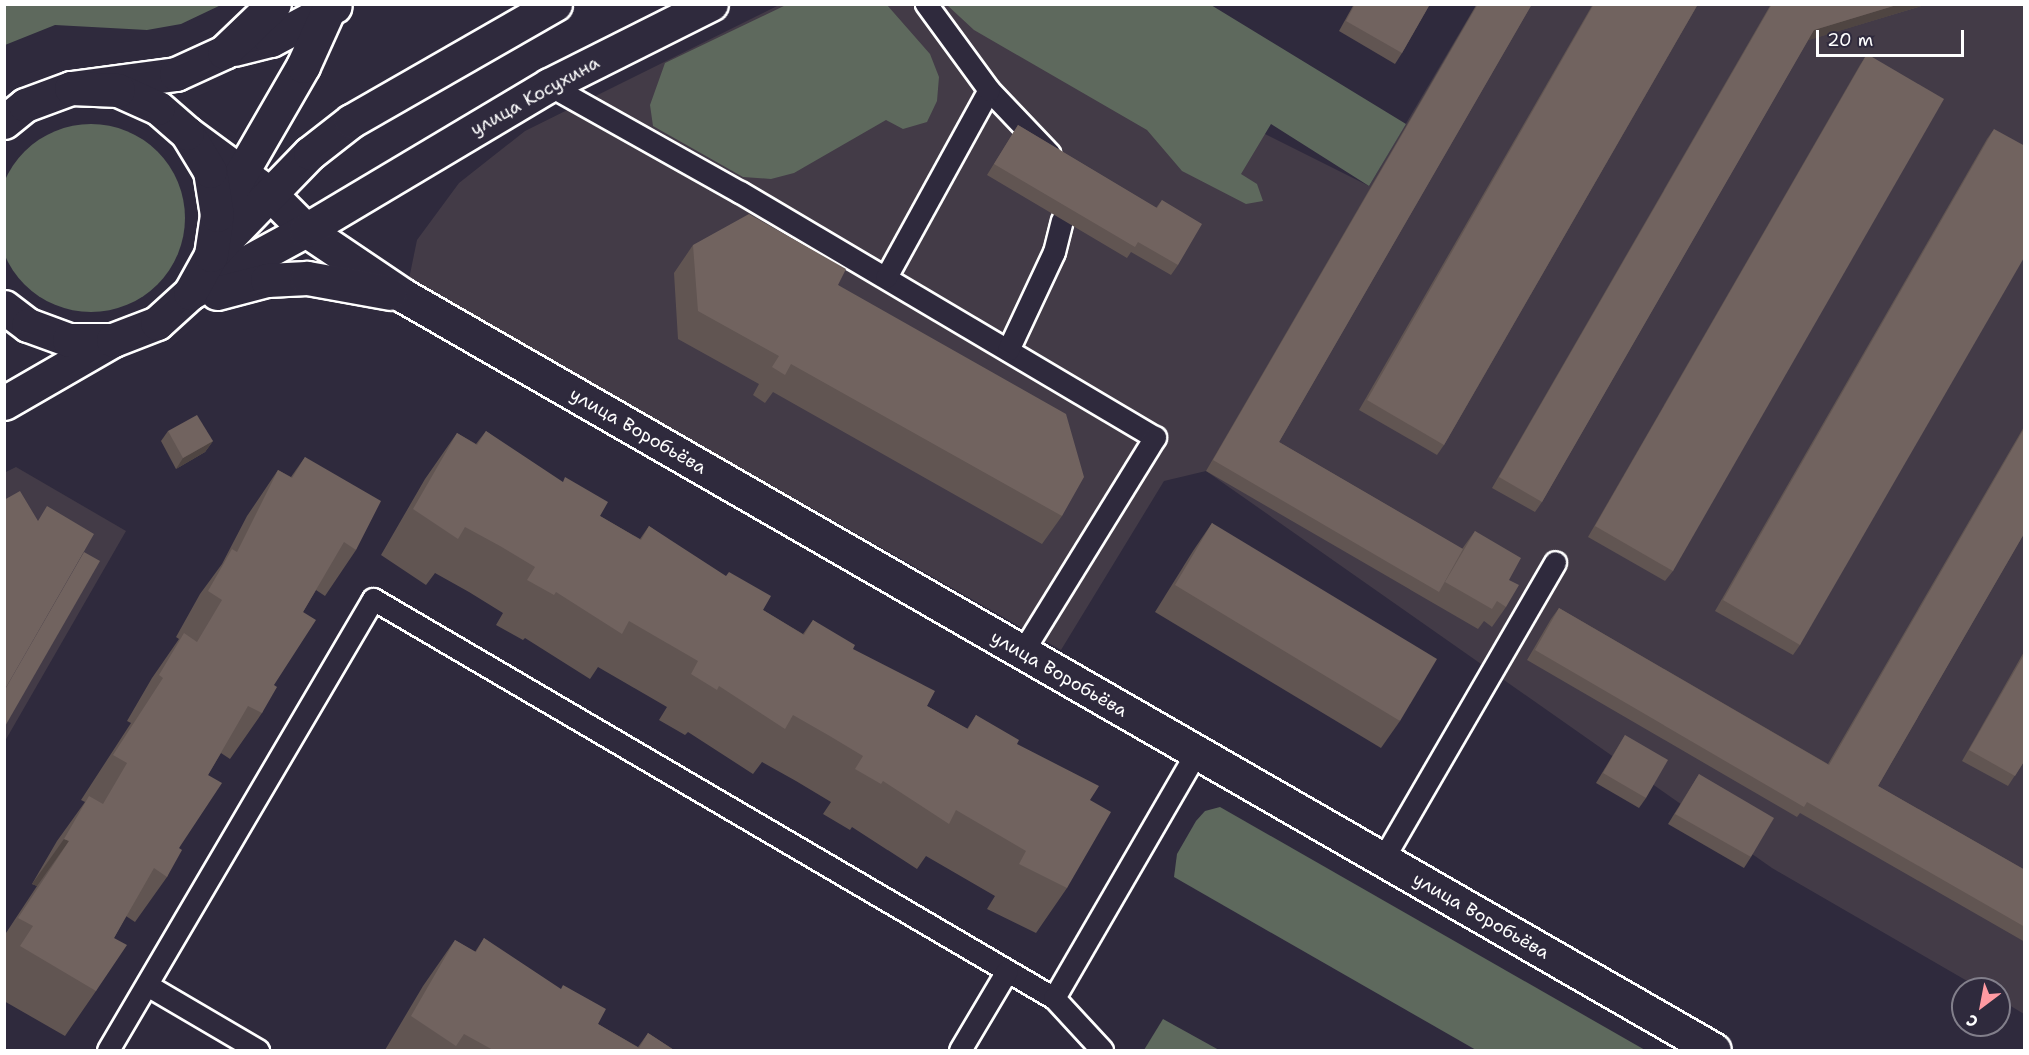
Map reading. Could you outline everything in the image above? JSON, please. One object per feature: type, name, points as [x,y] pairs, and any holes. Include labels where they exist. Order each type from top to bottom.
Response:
[{"type":"street","points":[[224,52],[267,15],[274,4]]},
{"type":"street","points":[[157,323],[190,293],[211,255],[310,153],[351,121],[555,4]]},
{"type":"street","name":"улица Косухина","points":[[190,293],[306,230],[549,85],[711,4]]},
{"type":"street","points":[[4,122],[25,105],[71,88],[176,74],[224,52],[271,40],[333,6]]},
{"type":"street","points":[[217,215],[243,173],[333,6]]},
{"type":"street","points":[[71,88],[118,90],[158,108],[187,133],[210,171],[217,215],[211,255]]},
{"type":"street","name":"улица Воробьёва","points":[[187,133],[270,194],[306,230],[404,296],[1711,1050]]},
{"type":"street","points":[[4,403],[113,340],[157,323],[218,292],[267,280],[307,278],[404,296]]},
{"type":"street","points":[[12,317],[69,340],[113,340]]},
{"type":"lane","points":[[926,4],[989,90],[1044,146],[1057,165]]},
{"type":"lane","points":[[549,85],[886,277],[1155,437],[1022,652]]},
{"type":"lane","points":[[886,277],[989,90]]},
{"type":"lane","points":[[1008,350],[1054,252],[1062,220]]},
{"type":"lane","points":[[1383,859],[1555,562]]},
{"type":"lane","points":[[108,1050],[373,599],[1054,999],[1102,1050]]},
{"type":"lane","points":[[1054,999],[1197,753]]},
{"type":"lane","points":[[960,1050],[1007,971]]},
{"type":"lane","points":[[147,985],[258,1050]]},
{"type":"shaded area","points":[[779,5],[1007,5],[1369,186],[1476,5],[2024,5],[2024,1014],[2011,1006],[2011,977],[1960,977],[1772,868],[1206,471],[1164,481],[1061,650],[409,279],[417,240],[459,183],[525,131]]},
{"type":"shaded area","points":[[16,467],[126,531],[5,741],[4,473]]},
{"type":"green space","points":[[5,4],[221,5],[181,24],[147,30],[55,25],[5,45]]},
{"type":"green space","points":[[788,4],[887,5],[930,54],[939,77],[937,101],[927,122],[903,129],[886,120],[794,173],[771,179],[743,177],[653,126],[650,105],[665,63]]},
{"type":"green space","points":[[947,5],[1211,5],[1406,124],[1369,186],[1271,124],[1241,174],[1257,184],[1263,201],[1246,204],[1182,171],[1147,130],[974,30]]},
{"type":"green space","points":[[91,124],[118,128],[135,135],[157,152],[174,174],[181,191],[185,218],[181,245],[174,262],[157,284],[135,301],[118,308],[91,312],[64,308],[47,301],[25,284],[8,262],[1,245],[-3,218],[1,191],[8,174],[25,152],[47,135],[64,128]]},
{"type":"green space","points":[[1220,807],[1645,1050],[1476,1050],[1174,877],[1177,854],[1196,821],[1205,811]]},
{"type":"green space","points":[[1163,1019],[1219,1050],[1144,1050]]},
{"type":"building","points":[[1355,4],[1430,4],[1402,53],[1346,21]]},
{"type":"building","points":[[1478,4],[1532,4],[1279,442],[1463,549],[1439,592],[1213,460]]},
{"type":"building","points":[[1594,4],[1698,4],[1444,445],[1367,400]]},
{"type":"building","points":[[1772,4],[1900,4],[1814,30],[1542,502],[1499,477]]},
{"type":"building","points":[[1867,54],[1944,99],[1673,571],[1595,526]]},
{"type":"building","points":[[1018,125],[1157,208],[1162,200],[1202,224],[1178,265],[1138,242],[1135,247],[994,164]]},
{"type":"building","points":[[1994,129],[2025,146],[2025,256],[1800,645],[1723,600]]},
{"type":"building","points":[[749,214],[846,269],[838,285],[1066,414],[1084,477],[1062,516],[791,364],[785,375],[772,367],[779,356],[698,311],[693,245]]},
{"type":"building","points":[[197,415],[213,441],[183,458],[168,431]]},
{"type":"building","points":[[2025,427],[2025,532],[1878,786],[2025,870],[2025,927],[1807,802],[1804,807],[1535,650],[1559,608],[1829,765]]},
{"type":"building","points":[[486,431],[563,482],[565,477],[608,502],[600,516],[641,540],[649,526],[726,576],[729,572],[771,596],[763,610],[804,635],[813,620],[855,645],[853,649],[935,691],[927,706],[968,729],[976,715],[1019,740],[1017,744],[1099,786],[1090,800],[1111,812],[1067,888],[1019,864],[1026,851],[956,810],[949,824],[883,781],[881,784],[855,769],[863,756],[828,735],[793,715],[785,729],[719,686],[717,690],[691,674],[698,661],[629,621],[622,634],[556,592],[554,595],[527,580],[535,567],[500,546],[465,527],[458,539],[413,509],[457,433],[477,445]]},
{"type":"building","points":[[305,457],[381,501],[356,550],[344,542],[303,612],[316,620],[274,685],[277,687],[262,713],[248,706],[208,775],[222,783],[179,848],[182,850],[167,877],[154,868],[114,938],[127,945],[96,991],[20,946],[33,926],[18,918],[69,841],[64,839],[89,796],[103,804],[127,763],[113,755],[163,678],[159,675],[184,633],[197,642],[222,600],[208,591],[232,549],[237,552],[278,470],[292,478]]},
{"type":"building","points":[[20,491],[38,521],[47,506],[94,534],[4,691],[4,500]]},
{"type":"building","points":[[1212,523],[1437,659],[1400,721],[1175,585]]},
{"type":"building","points":[[1475,531],[1521,558],[1509,580],[1519,585],[1506,607],[1497,601],[1492,609],[1445,582]]},
{"type":"building","points":[[84,552],[100,561],[4,728],[4,691]]},
{"type":"building","points":[[2025,653],[2025,760],[2015,776],[1969,750]]},
{"type":"building","points":[[1625,735],[1668,760],[1646,798],[1603,773]]},
{"type":"building","points":[[1699,774],[1774,818],[1751,857],[1675,814]]},
{"type":"building","points":[[484,938],[561,989],[563,985],[606,1009],[598,1024],[639,1048],[648,1033],[674,1050],[493,1050],[464,1034],[456,1046],[411,1016],[455,940],[476,952]]}]
